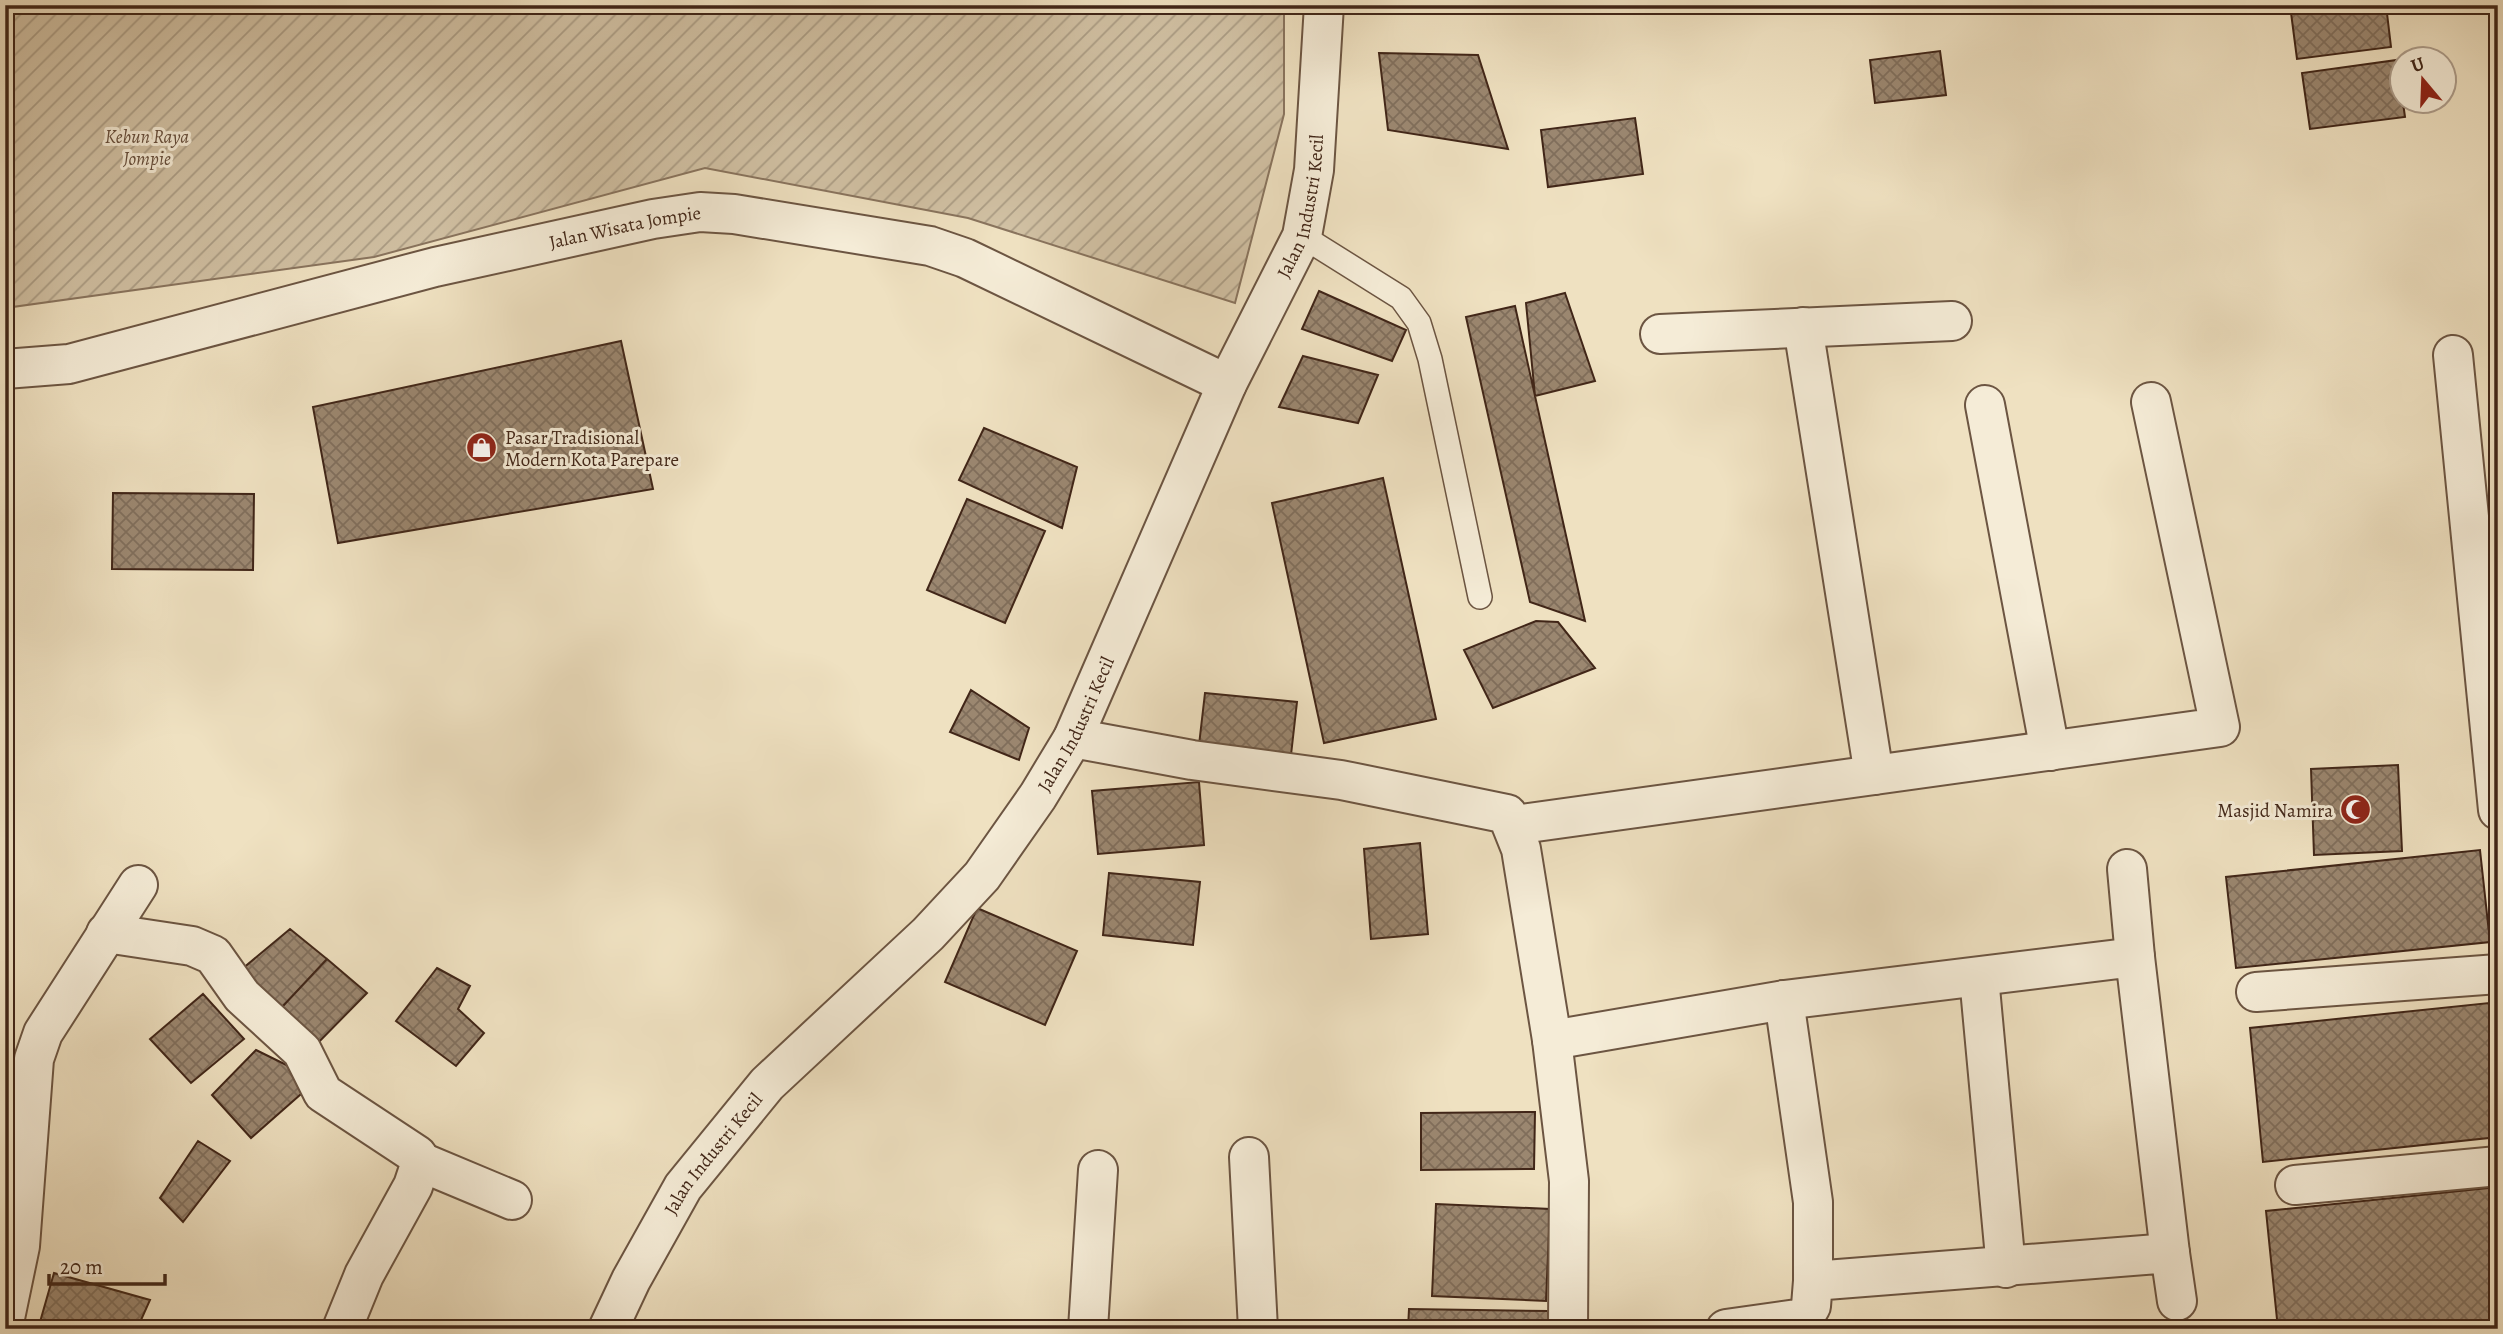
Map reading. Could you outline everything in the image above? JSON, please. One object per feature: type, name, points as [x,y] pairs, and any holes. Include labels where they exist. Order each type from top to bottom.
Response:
[{"type":"street","name":"Jalan Industri Kecil","points":[[608,1329],[683,1186],[767,1084],[928,934],[982,876],[1038,796],[1073,738],[1227,384],[1302,236],[1314,170],[1324,5]]},
{"type":"street","name":"Jalan Wisata Jompie","points":[[5,369],[69,364],[435,267],[653,219],[700,212],[734,214],[930,246],[965,258],[1227,384]]},
{"type":"street","points":[[1660,334],[1952,320]]},
{"type":"street","points":[[1803,327],[1874,775]]},
{"type":"street","points":[[2453,355],[2498,810]]},
{"type":"street","points":[[1514,825],[2220,727],[2151,402]]},
{"type":"street","points":[[1985,405],[2050,751]]},
{"type":"street","points":[[1073,738],[1192,760],[1340,779],[1507,814],[1514,825],[1521,849],[1552,1040],[1569,1181],[1568,1329]]},
{"type":"street","points":[[2127,869],[2135,957],[2177,1301]]},
{"type":"street","points":[[5,1318],[20,1246],[34,1059],[43,1033],[138,885]]},
{"type":"street","points":[[106,933],[192,946],[213,955],[242,996],[302,1051],[323,1093],[416,1154],[421,1162],[512,1200]]},
{"type":"street","points":[[1552,1040],[1784,1000],[2135,957]]},
{"type":"street","points":[[2256,992],[2498,974]]},
{"type":"street","points":[[1979,977],[2006,1268]]},
{"type":"street","points":[[1726,1329],[1804,1318],[1811,1306],[1813,1202],[1784,1000]]},
{"type":"street","points":[[1250,1157],[1258,1329]]},
{"type":"street","points":[[342,1329],[364,1275],[413,1186],[421,1162]]},
{"type":"street","points":[[2295,1185],[2498,1166]]},
{"type":"street","points":[[1088,1329],[1098,1170]]},
{"type":"street","points":[[1813,1281],[2170,1254]]},
{"type":"lane","points":[[1302,236],[1401,298],[1419,323],[1430,359],[1480,597]]},
{"type":"green space","name":"Kebun Raya Jompie","points":[[5,5],[1284,5],[1284,114],[1235,303],[968,218],[705,168],[374,257],[5,308]]},
{"type":"building","points":[[2290,5],[2386,5],[2391,46],[2297,59]]},
{"type":"building","points":[[1940,51],[1946,95],[1875,103],[1870,60]]},
{"type":"building","points":[[1379,53],[1478,55],[1508,149],[1388,130]]},
{"type":"building","points":[[2388,61],[2388,116],[2405,117],[2310,129],[2302,73]]},
{"type":"building","points":[[1635,118],[1643,174],[1548,187],[1541,130]]},
{"type":"building","points":[[1319,291],[1406,330],[1392,361],[1302,329]]},
{"type":"building","points":[[1565,293],[1595,381],[1535,396],[1526,303]]},
{"type":"building","points":[[1515,306],[1585,621],[1530,602],[1466,317]]},
{"type":"building","name":"Pasar Tradisional Modern Kota Parepare","points":[[621,341],[653,489],[338,543],[313,407]]},
{"type":"building","points":[[1303,356],[1378,375],[1358,423],[1279,407]]},
{"type":"building","points":[[984,428],[1077,467],[1062,528],[959,480]]},
{"type":"building","points":[[1383,478],[1436,719],[1324,743],[1272,503]]},
{"type":"building","points":[[113,493],[254,494],[253,570],[112,569]]},
{"type":"building","points":[[967,499],[1045,531],[1005,623],[927,590]]},
{"type":"building","points":[[1536,621],[1558,622],[1595,668],[1493,708],[1464,650]]},
{"type":"building","points":[[971,690],[1029,728],[1019,760],[950,732]]},
{"type":"building","points":[[1205,693],[1297,702],[1291,755],[1199,745]]},
{"type":"building","name":"Masjid Namira","points":[[2398,765],[2402,851],[2314,855],[2311,769]]},
{"type":"building","points":[[1199,782],[1204,845],[1098,854],[1092,791]]},
{"type":"building","points":[[1420,843],[1428,934],[1371,939],[1364,849]]},
{"type":"building","points":[[2480,850],[2490,942],[2236,968],[2226,877]]},
{"type":"building","points":[[1109,873],[1200,882],[1193,945],[1103,935]]},
{"type":"building","points":[[977,908],[1077,951],[1045,1025],[945,982]]},
{"type":"building","points":[[290,929],[327,959],[269,1021],[230,979]]},
{"type":"building","points":[[327,959],[367,993],[311,1050],[269,1021]]},
{"type":"building","points":[[437,968],[470,986],[458,1009],[484,1033],[456,1066],[396,1021]]},
{"type":"building","points":[[203,994],[244,1039],[191,1083],[150,1039]]},
{"type":"building","points":[[2489,1003],[2498,1082],[2498,1137],[2263,1162],[2250,1028]]},
{"type":"building","points":[[256,1050],[317,1080],[251,1138],[212,1095]]},
{"type":"building","points":[[1535,1112],[1534,1169],[1421,1170],[1421,1113]]},
{"type":"building","points":[[5,1128],[11,1129],[11,1161],[5,1160]]},
{"type":"building","points":[[198,1141],[230,1161],[183,1222],[160,1198]]},
{"type":"building","points":[[2498,1187],[2498,1329],[2278,1329],[2266,1211]]},
{"type":"building","points":[[1436,1204],[1550,1209],[1546,1301],[1432,1296]]},
{"type":"building","points":[[54,1273],[150,1300],[137,1329],[38,1329]]},
{"type":"building","points":[[1409,1309],[1548,1311],[1548,1329],[1408,1329]]},
{"type":"place","name":"Pasar Tradisional Modern Kota Parepare","points":[[482,448]]},
{"type":"place","name":"Masjid Namira","points":[[2356,810]]}]
